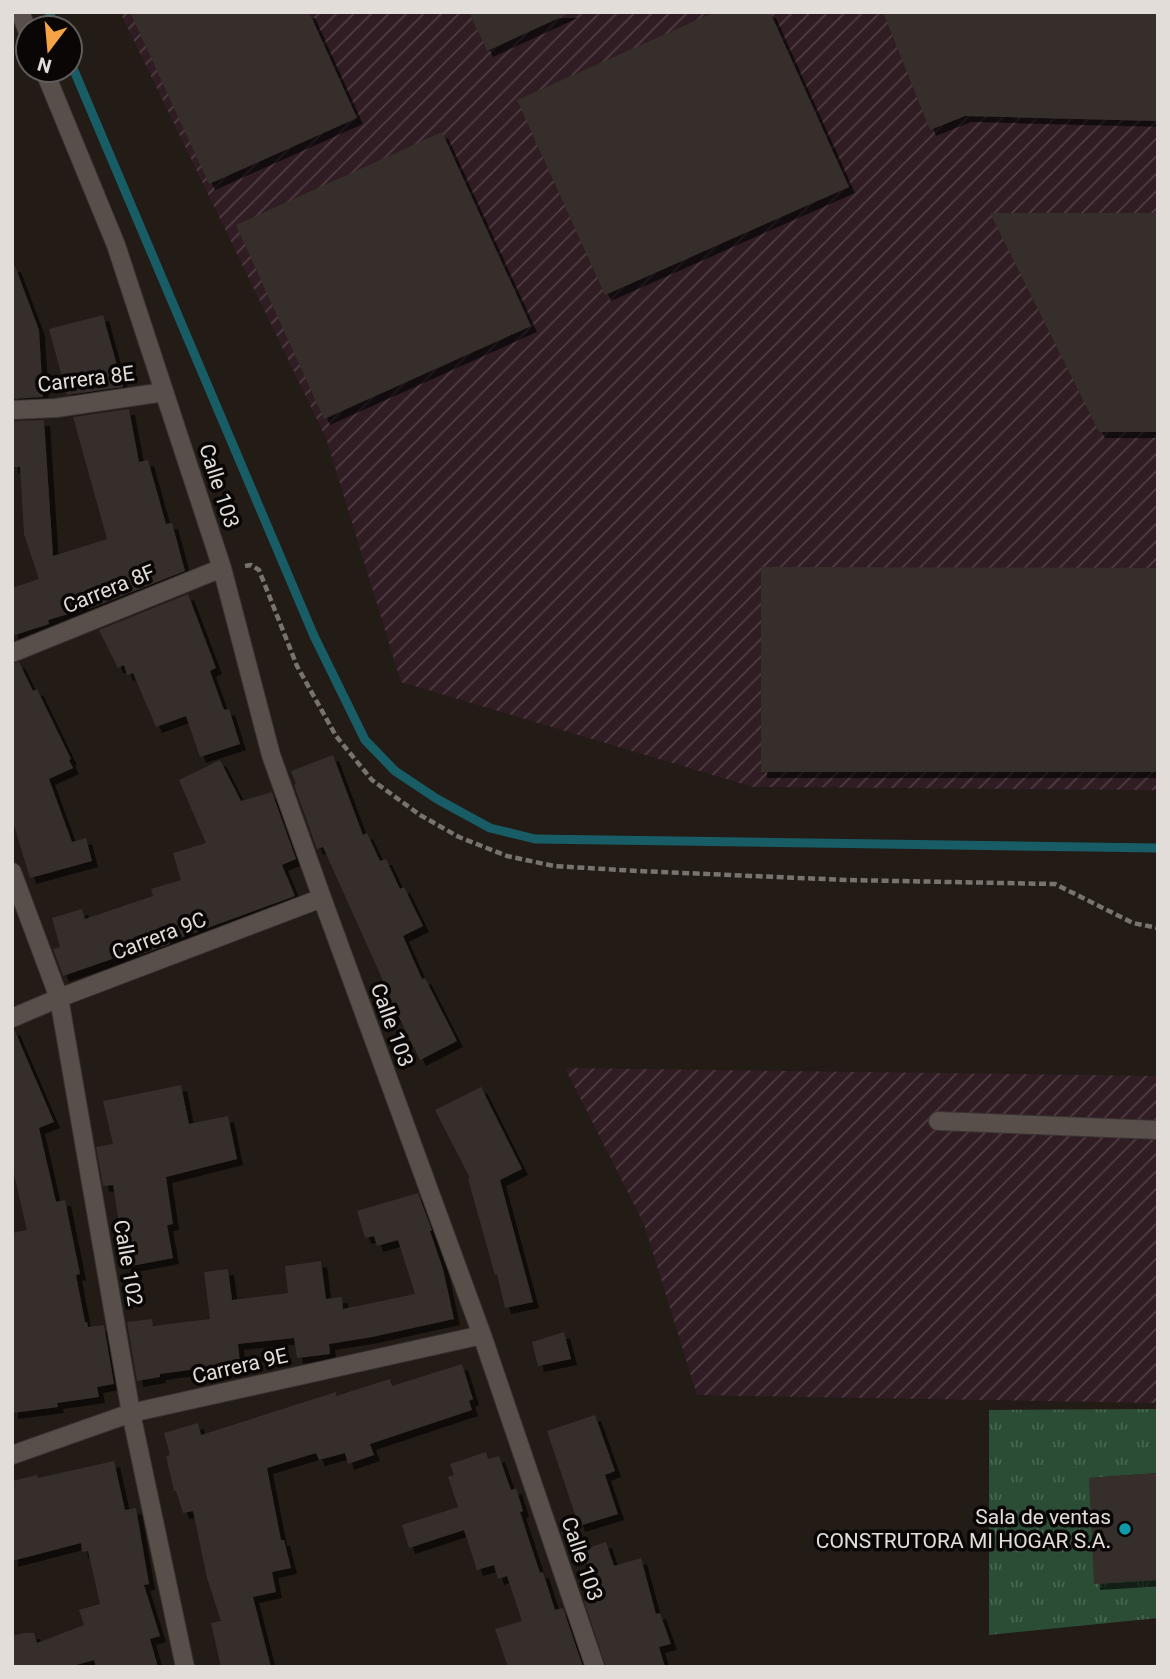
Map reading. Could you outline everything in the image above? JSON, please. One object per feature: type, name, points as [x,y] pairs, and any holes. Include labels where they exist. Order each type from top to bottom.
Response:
[{"type":"street","name":"Calle 103","points":[[50,84],[116,245],[222,568],[271,755],[482,1335],[595,1667]]},
{"type":"street","name":"Carrera 8E","points":[[12,410],[56,408],[164,393]]},
{"type":"street","name":"Carrera 8F","points":[[12,653],[222,568]]},
{"type":"street","name":"Calle 102","points":[[12,873],[59,998],[131,1413],[185,1667]]},
{"type":"street","name":"Carrera 9C","points":[[12,1018],[322,898]]},
{"type":"street","points":[[938,1121],[1158,1130]]},
{"type":"street","name":"Carrera 9E","points":[[12,1455],[131,1413],[482,1335]]},
{"type":"path","points":[[222,568],[251,565],[259,570],[297,666],[336,736],[372,780],[419,815],[459,837],[507,856],[554,866],[638,871],[846,880],[1055,884],[1133,923],[1158,929]]},
{"type":"shaded area","points":[[120,12],[1158,12],[1158,790],[753,787],[401,682],[326,438]]},
{"type":"shaded area","points":[[565,1068],[1158,1076],[1158,1403],[697,1395],[644,1224]]},
{"type":"green space","points":[[1158,1409],[1158,1473],[1089,1478],[1158,1580],[1158,1618],[989,1635],[989,1410]]},
{"type":"building","points":[[130,12],[309,12],[357,118],[209,184]]},
{"type":"building","points":[[469,12],[572,12],[487,51]]},
{"type":"building","points":[[715,12],[770,12],[849,187],[605,295],[517,100]]},
{"type":"building","points":[[883,12],[1158,12],[1158,121],[965,116],[930,130]]},
{"type":"building","points":[[442,132],[531,326],[324,419],[236,225]]},
{"type":"building","points":[[990,213],[1158,213],[1158,432],[1099,432]]},
{"type":"building","points":[[12,266],[15,266],[39,330],[43,397],[12,399]]},
{"type":"building","points":[[103,315],[123,387],[67,395],[49,329]]},
{"type":"building","points":[[129,409],[139,462],[148,460],[166,524],[172,523],[185,571],[89,609],[48,620],[49,624],[12,636],[12,588],[39,579],[24,534],[20,467],[12,467],[12,421],[44,420],[53,556],[107,539],[73,417]]},
{"type":"building","points":[[761,567],[1158,568],[1158,772],[761,772]]},
{"type":"building","points":[[188,594],[216,668],[210,671],[224,710],[229,709],[240,744],[200,757],[186,716],[156,727],[133,673],[127,675],[124,665],[118,668],[99,630]]},
{"type":"building","points":[[19,662],[33,691],[37,689],[71,759],[69,760],[73,768],[49,779],[72,842],[86,838],[92,861],[30,878],[12,819],[12,664]]},
{"type":"building","points":[[333,755],[363,835],[367,833],[380,861],[386,859],[400,889],[404,887],[423,926],[403,936],[422,979],[425,978],[457,1041],[420,1060],[398,1015],[392,1018],[383,996],[389,994],[323,847],[317,849],[294,785],[296,784],[291,771]]},
{"type":"building","points":[[220,760],[241,801],[272,792],[296,859],[282,865],[295,896],[137,956],[135,951],[63,976],[53,949],[60,947],[52,918],[82,909],[85,919],[153,896],[151,889],[181,880],[173,853],[206,843],[179,780]]},
{"type":"building","points":[[12,1029],[54,1122],[39,1128],[56,1202],[65,1200],[80,1274],[76,1275],[85,1322],[88,1327],[104,1325],[114,1384],[97,1387],[99,1397],[57,1403],[58,1407],[12,1413],[12,1233],[27,1230],[12,1166]]},
{"type":"building","points":[[181,1085],[189,1124],[228,1116],[237,1159],[166,1177],[173,1224],[167,1225],[173,1258],[126,1267],[113,1185],[103,1186],[96,1147],[113,1144],[103,1101]]},
{"type":"building","points":[[481,1087],[522,1169],[500,1180],[533,1302],[505,1308],[468,1179],[470,1178],[435,1110]]},
{"type":"building","points":[[418,1193],[432,1230],[430,1231],[443,1269],[454,1319],[329,1344],[330,1354],[297,1358],[294,1338],[238,1344],[240,1363],[160,1374],[160,1377],[137,1381],[127,1322],[152,1319],[153,1326],[210,1319],[204,1272],[228,1269],[232,1300],[288,1293],[285,1266],[321,1261],[326,1299],[342,1297],[343,1309],[415,1294],[398,1240],[377,1246],[374,1236],[365,1238],[357,1211]]},
{"type":"building","points":[[564,1332],[571,1359],[538,1366],[532,1342]]},
{"type":"building","points":[[462,1364],[473,1399],[469,1401],[472,1410],[370,1444],[374,1455],[348,1464],[345,1453],[319,1460],[316,1453],[267,1468],[281,1540],[284,1540],[291,1568],[272,1572],[276,1592],[253,1597],[271,1667],[221,1667],[211,1623],[221,1621],[207,1578],[193,1511],[183,1513],[174,1491],[166,1456],[170,1455],[164,1433],[198,1423],[201,1435],[336,1392],[336,1396],[390,1379],[392,1386]]},
{"type":"building","points":[[595,1415],[615,1471],[605,1475],[618,1514],[579,1526],[547,1431]]},
{"type":"building","points":[[486,1452],[488,1459],[499,1456],[511,1490],[516,1488],[523,1511],[520,1512],[540,1573],[543,1572],[555,1610],[563,1608],[583,1667],[508,1667],[495,1629],[522,1621],[507,1576],[498,1579],[494,1565],[477,1570],[464,1530],[409,1548],[402,1525],[458,1507],[448,1477],[454,1475],[450,1464]]},
{"type":"building","points":[[114,1461],[125,1510],[136,1508],[149,1584],[144,1585],[160,1636],[150,1639],[158,1667],[96,1667],[94,1660],[69,1667],[12,1667],[12,1636],[34,1633],[37,1643],[84,1625],[79,1610],[100,1604],[88,1551],[82,1552],[81,1543],[12,1561],[12,1481]]},
{"type":"building","name":"Sala de ventas CONSTRUTORA MI HOGAR S.A.","points":[[1158,1473],[1158,1580],[1094,1584],[1089,1478]]},
{"type":"building","points":[[606,1542],[614,1566],[641,1558],[656,1614],[660,1613],[671,1644],[659,1647],[665,1667],[606,1667],[584,1601],[597,1596],[582,1550]]},
{"type":"waterway","points":[[80,84],[314,636],[365,740],[395,771],[437,799],[490,828],[535,839],[1158,848]]},
{"type":"place","name":"Sala de ventas CONSTRUTORA MI HOGAR S.A.","points":[[1125,1529]]}]
